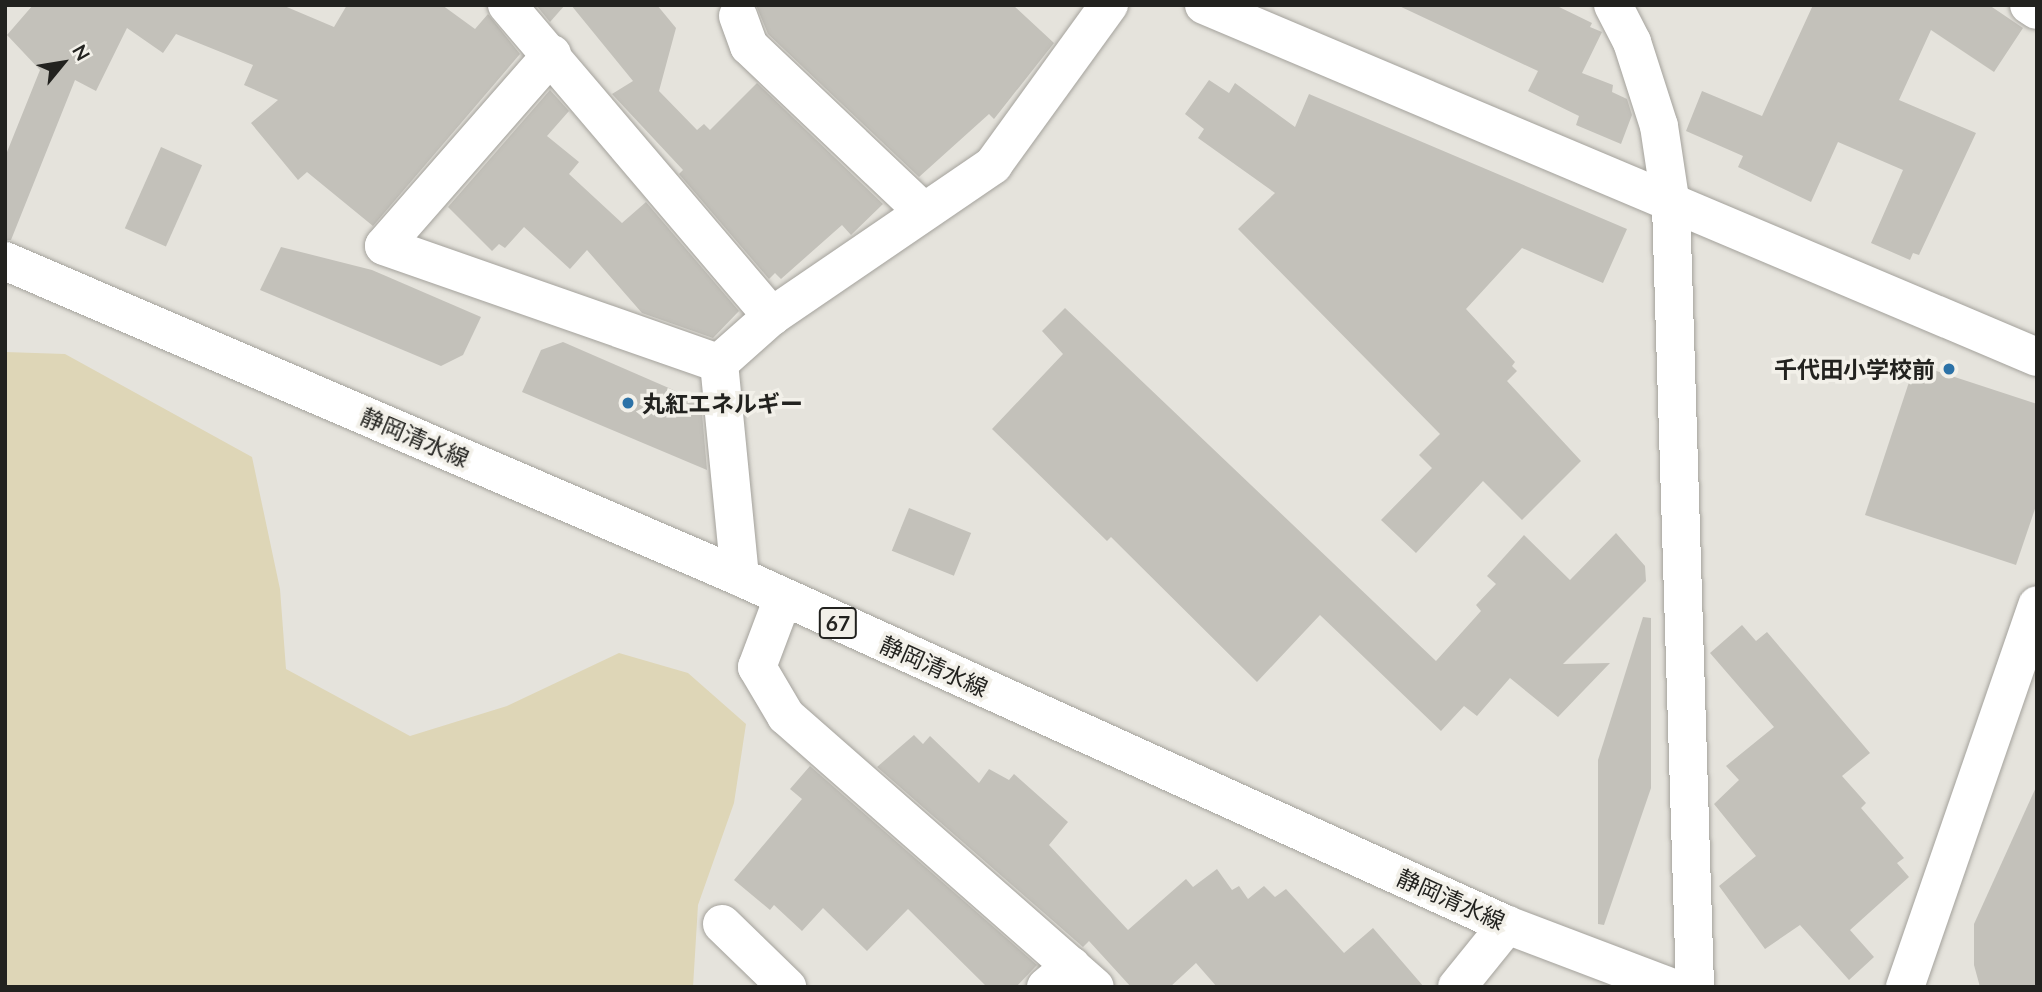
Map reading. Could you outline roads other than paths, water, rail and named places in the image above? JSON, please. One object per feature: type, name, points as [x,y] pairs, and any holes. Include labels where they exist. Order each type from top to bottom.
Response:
[{"type":"street","points":[[507,5],[552,54],[772,316]]},
{"type":"street","points":[[719,363],[772,316],[993,166],[1109,5]]},
{"type":"street","points":[[1205,5],[1671,205],[2037,357]]},
{"type":"street","points":[[1614,5],[1632,41],[1659,126],[1671,205],[1695,987]]},
{"type":"street","points":[[2029,5],[2037,10]]},
{"type":"street","points":[[738,16],[748,46],[925,212]]},
{"type":"street","points":[[552,54],[384,246],[719,363]]},
{"type":"street","name":"静岡清水線","points":[[5,261],[740,577],[1507,925],[1670,987]]},
{"type":"street","points":[[719,363],[740,577]]},
{"type":"street","points":[[783,598],[757,667],[786,716],[1071,980]]},
{"type":"street","points":[[1905,987],[2037,605]]},
{"type":"street","points":[[722,924],[787,987]]},
{"type":"street","points":[[1457,987],[1507,925]]},
{"type":"place","name":"千代田小学校前","points":[[1949,369]]},
{"type":"place","name":"丸紅エネルギー","points":[[628,403]]}]
